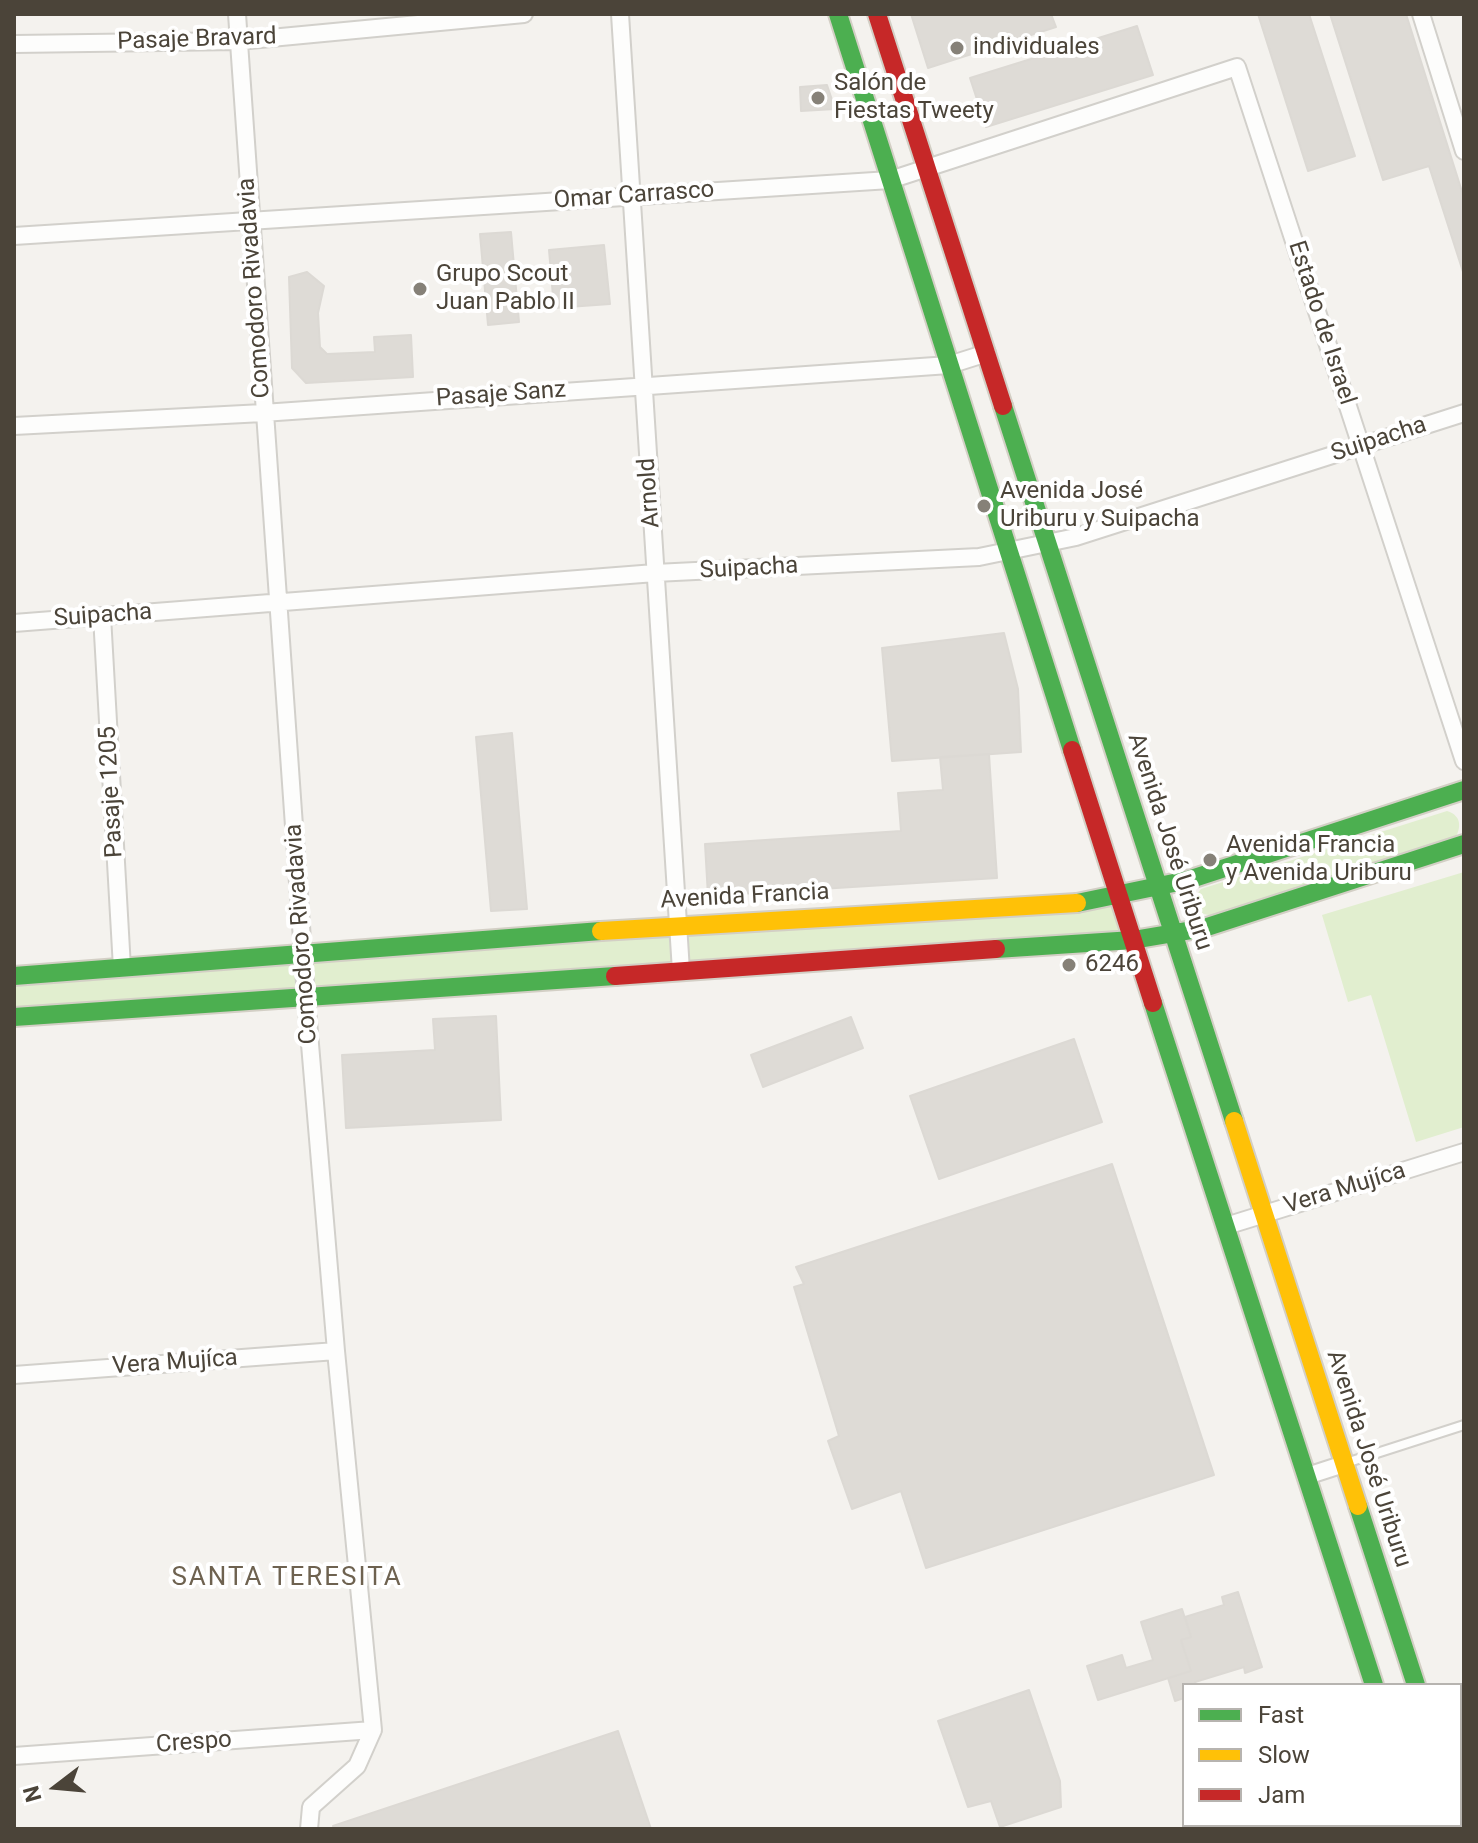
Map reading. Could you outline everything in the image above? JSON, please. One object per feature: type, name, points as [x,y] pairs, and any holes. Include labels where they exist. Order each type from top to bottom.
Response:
[{"type":"main road","points":[[838,14],[1373,1683]]},
{"type":"main road","name":"Avenida José Uriburu","points":[[877,14],[1344,1464],[1410,1683]]},
{"type":"main road","name":"Avenida Francia","points":[[14,976],[678,925],[1088,902],[1188,880],[1464,790]]},
{"type":"main road","points":[[14,1017],[1133,940],[1204,928],[1464,844]]},
{"type":"street","name":"Comodoro Rivadavia","points":[[237,14],[306,997],[373,1730],[357,1766],[311,1807],[309,1829]]},
{"type":"street","name":"Pasaje Bravard","points":[[14,44],[239,41],[524,14]]},
{"type":"street","name":"Arnold","points":[[620,14],[681,971]]},
{"type":"street","points":[[1421,14],[1464,151]]},
{"type":"street","name":"Omar Carrasco","points":[[14,236],[890,180],[1237,67]]},
{"type":"street","name":"Estado de Israel","points":[[1237,67],[1464,761]]},
{"type":"street","name":"Pasaje Sanz","points":[[14,426],[263,413],[949,365],[987,353]]},
{"type":"street","name":"Suipacha","points":[[14,623],[655,573],[979,557],[1076,537],[1464,413]]},
{"type":"street","name":"Pasaje 1205","points":[[102,616],[122,968]]},
{"type":"street","name":"Vera Mujíca","points":[[1226,1226],[1464,1152]]},
{"type":"street","name":"Vera Mujíca","points":[[14,1375],[336,1351]]},
{"type":"street","points":[[1307,1476],[1344,1464]]},
{"type":"street","name":"Crespo","points":[[14,1756],[373,1730]]},
{"type":"lane","points":[[1344,1464],[1464,1425]]},
{"type":"green space","points":[[1447,811],[1459,821],[1456,837],[1212,916],[1197,912],[1195,900],[1201,889]]},
{"type":"green space","points":[[1464,872],[1464,1127],[1416,1142],[1371,995],[1348,1002],[1322,915]]},
{"type":"green space","points":[[1119,896],[1133,940],[14,1017],[14,976]]},
{"type":"building","name":"individuales","points":[[911,14],[1051,14],[1056,27],[928,68]]},
{"type":"building","points":[[1258,14],[1309,14],[1355,156],[1308,171]]},
{"type":"building","points":[[1330,14],[1406,14],[1464,198],[1464,275],[1429,166],[1383,180]]},
{"type":"building","points":[[1137,26],[1153,75],[986,127],[970,78]]},
{"type":"building","points":[[827,85],[835,109],[801,111],[800,87]]},
{"type":"building","points":[[511,232],[519,322],[488,325],[480,234]]},
{"type":"building","points":[[604,245],[610,304],[554,308],[549,250]]},
{"type":"building","points":[[307,272],[324,286],[318,313],[320,347],[327,354],[375,352],[374,337],[411,335],[413,377],[306,383],[292,368],[289,277]]},
{"type":"building","points":[[1004,633],[1018,689],[1021,752],[892,761],[882,648]]},
{"type":"building","points":[[512,733],[527,909],[491,911],[476,737]]},
{"type":"building","points":[[989,754],[997,878],[708,896],[705,844],[901,831],[898,793],[943,790],[940,757]]},
{"type":"building","points":[[496,1016],[501,1120],[346,1128],[342,1055],[435,1050],[433,1019]]},
{"type":"building","points":[[851,1017],[863,1048],[763,1087],[751,1055]]},
{"type":"building","points":[[1074,1039],[1102,1122],[939,1179],[910,1096]]},
{"type":"building","points":[[1112,1164],[1214,1475],[926,1568],[901,1491],[852,1509],[828,1441],[839,1436],[794,1287],[804,1284],[796,1267]]},
{"type":"building","points":[[1238,1592],[1262,1667],[1245,1673],[1244,1667],[1195,1683],[1182,1683],[1182,1699],[1175,1701],[1168,1678],[1191,1671],[1181,1640],[1191,1637],[1185,1617],[1224,1605],[1222,1597]]},
{"type":"building","points":[[1182,1609],[1191,1637],[1181,1640],[1191,1671],[1098,1700],[1087,1666],[1122,1655],[1126,1668],[1153,1660],[1141,1622]]},
{"type":"building","points":[[1029,1690],[1060,1781],[1061,1807],[1000,1827],[991,1801],[968,1807],[938,1721]]},
{"type":"building","points":[[618,1731],[651,1829],[334,1829],[333,1826]]},
{"type":"building","points":[[1336,1827],[1366,1829],[1336,1829]]},
{"type":"traffic: fast","points":[[838,14],[1072,750]]},
{"type":"traffic: fast","points":[[1003,406],[1234,1121]]},
{"type":"traffic: fast","points":[[1077,903],[1188,880],[1464,790]]},
{"type":"traffic: fast","points":[[996,949],[1133,940],[1204,928],[1464,844]]},
{"type":"traffic: fast","points":[[14,976],[601,931]]},
{"type":"traffic: fast","points":[[14,1017],[615,976]]},
{"type":"traffic: fast","points":[[1153,1003],[1373,1683]]},
{"type":"traffic: fast","points":[[1358,1506],[1415,1683]]},
{"type":"traffic: slow","points":[[601,931],[1077,903]]},
{"type":"traffic: slow","points":[[1234,1121],[1358,1506]]},
{"type":"traffic: jam","points":[[877,14],[1003,406]]},
{"type":"traffic: jam","points":[[1072,750],[1153,1003]]},
{"type":"traffic: jam","points":[[615,976],[996,949]]},
{"type":"place","name":"individuales","points":[[957,48]]},
{"type":"place","name":"Salón de Fiestas Tweety","points":[[818,98]]},
{"type":"place","name":"Grupo Scout Juan Pablo II","points":[[420,289]]},
{"type":"place","name":"Avenida José Uriburu y Suipacha","points":[[984,506]]},
{"type":"place","name":"Avenida Francia y Avenida Uriburu","points":[[1210,860]]},
{"type":"place","name":"6246","points":[[1069,965]]},
{"type":"district","name":"SANTA TERESITA","points":[[287,1578]]}]
